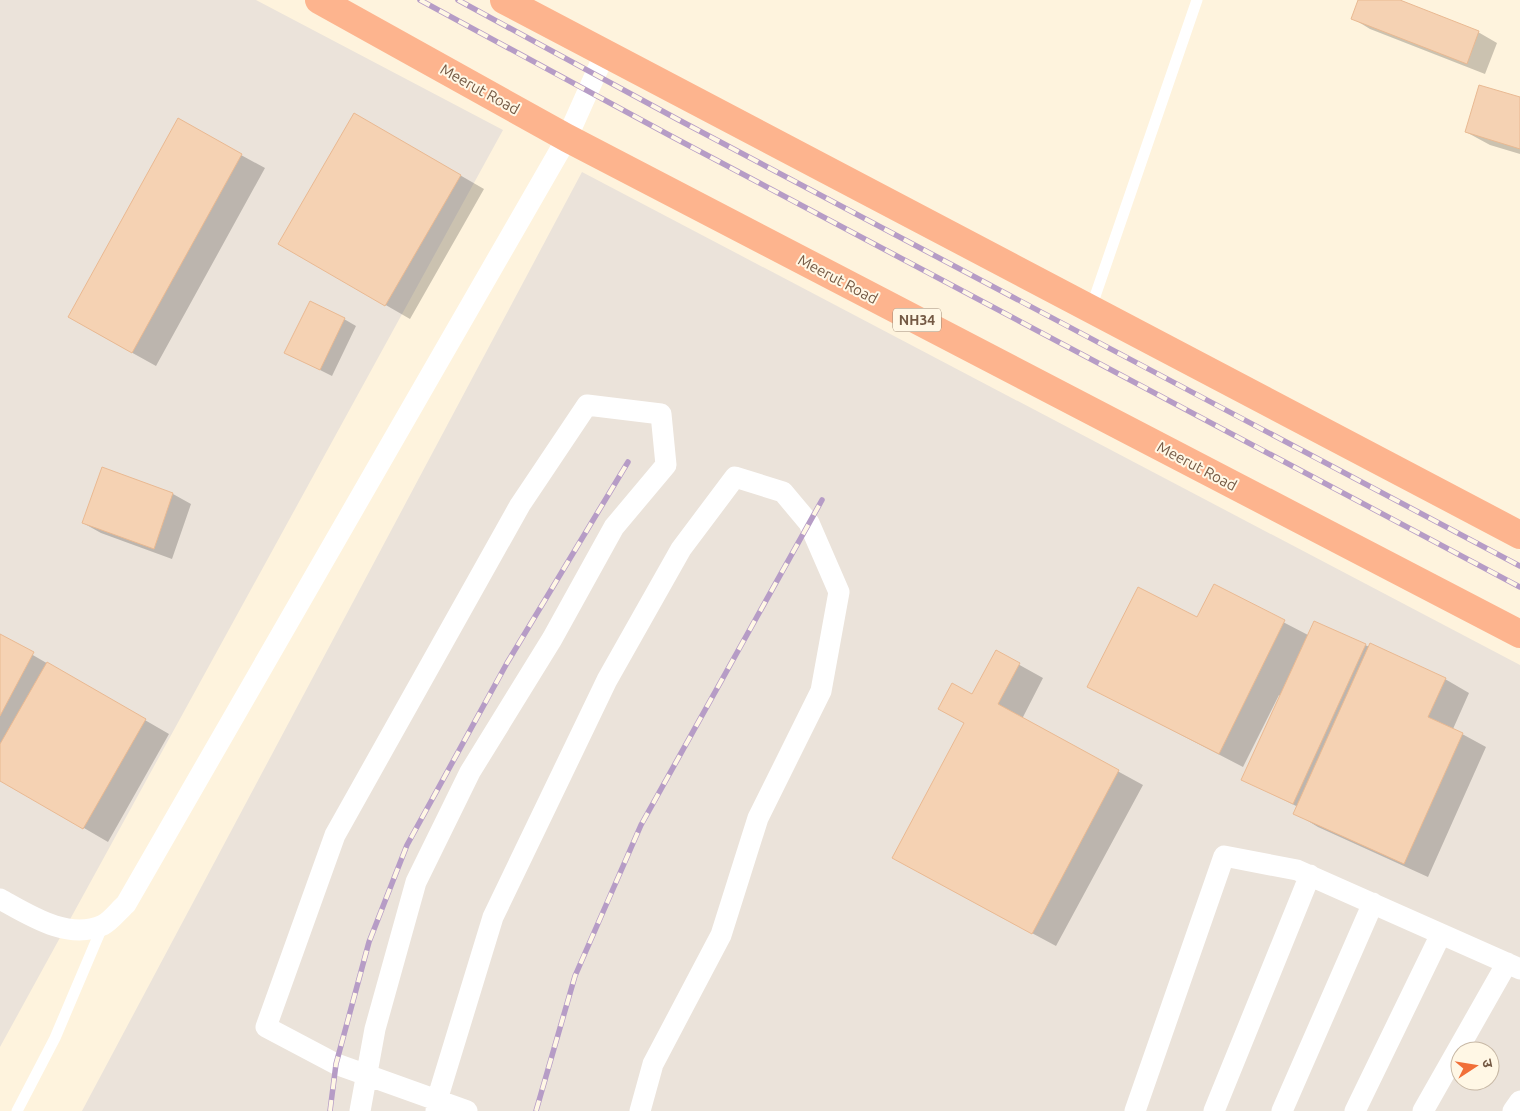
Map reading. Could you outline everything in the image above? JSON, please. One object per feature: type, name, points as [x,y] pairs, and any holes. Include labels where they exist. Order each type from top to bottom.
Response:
[{"type":"highway","name":"Meerut Road","points":[[318,0],[567,138],[1520,634]]},
{"type":"highway","points":[[504,0],[1520,535]]},
{"type":"street","points":[[0,899],[40,921],[76,930],[103,924],[126,904],[567,138],[605,53]]},
{"type":"street","points":[[360,1111],[366,1074],[375,1029],[416,882],[470,772],[552,638],[614,527],[666,465],[661,414],[587,405],[520,505],[335,835],[266,1027],[336,1064],[366,1074],[436,1106],[467,1111]]},
{"type":"street","points":[[436,1106],[493,917],[607,680],[681,549],[735,477],[783,492],[809,523],[839,592],[821,691],[758,818],[721,935],[653,1064],[640,1111]]},
{"type":"street","points":[[1135,1111],[1224,856],[1298,870],[1514,966],[1423,1111]]},
{"type":"street","points":[[1214,1111],[1310,875]]},
{"type":"street","points":[[1282,1111],[1373,904]]},
{"type":"street","points":[[1355,1111],[1441,934]]},
{"type":"street","points":[[1513,1111],[1520,1101]]},
{"type":"lane","points":[[1091,308],[1197,0]]},
{"type":"lane","points":[[17,1111],[55,1038],[103,924]]},
{"type":"shaded area","points":[[0,0],[256,0],[503,130],[0,1047]]},
{"type":"shaded area","points":[[582,172],[1520,665],[1520,1111],[82,1111]]},
{"type":"building","points":[[1358,0],[1400,0],[1479,31],[1467,64],[1351,19]]},
{"type":"building","points":[[1479,85],[1520,97],[1520,149],[1465,132]]},
{"type":"building","points":[[354,113],[461,175],[385,306],[278,244]]},
{"type":"building","points":[[178,118],[242,154],[132,353],[68,317]]},
{"type":"building","points":[[310,301],[345,318],[320,370],[284,353]]},
{"type":"building","points":[[102,467],[173,493],[154,549],[82,523]]},
{"type":"building","points":[[1214,584],[1285,620],[1219,754],[1087,687],[1138,587],[1197,617]]},
{"type":"building","points":[[1314,621],[1366,644],[1293,804],[1241,780]]},
{"type":"building","points":[[0,634],[34,652],[0,716]]},
{"type":"building","points":[[1370,643],[1446,678],[1428,717],[1463,733],[1404,864],[1293,814]]},
{"type":"building","points":[[996,650],[1020,663],[998,704],[1119,770],[1032,934],[892,858],[964,723],[938,709],[952,683],[972,694]]},
{"type":"building","points":[[47,662],[146,719],[83,829],[0,781],[0,744]]},
{"type":"railway","points":[[420,0],[669,135],[1520,587]]},
{"type":"railway","points":[[458,0],[677,119],[1520,566]]},
{"type":"railway","points":[[330,1111],[336,1064],[369,942],[407,845],[507,663],[628,462]]},
{"type":"railway","points":[[536,1111],[575,976],[641,825],[822,500]]}]
